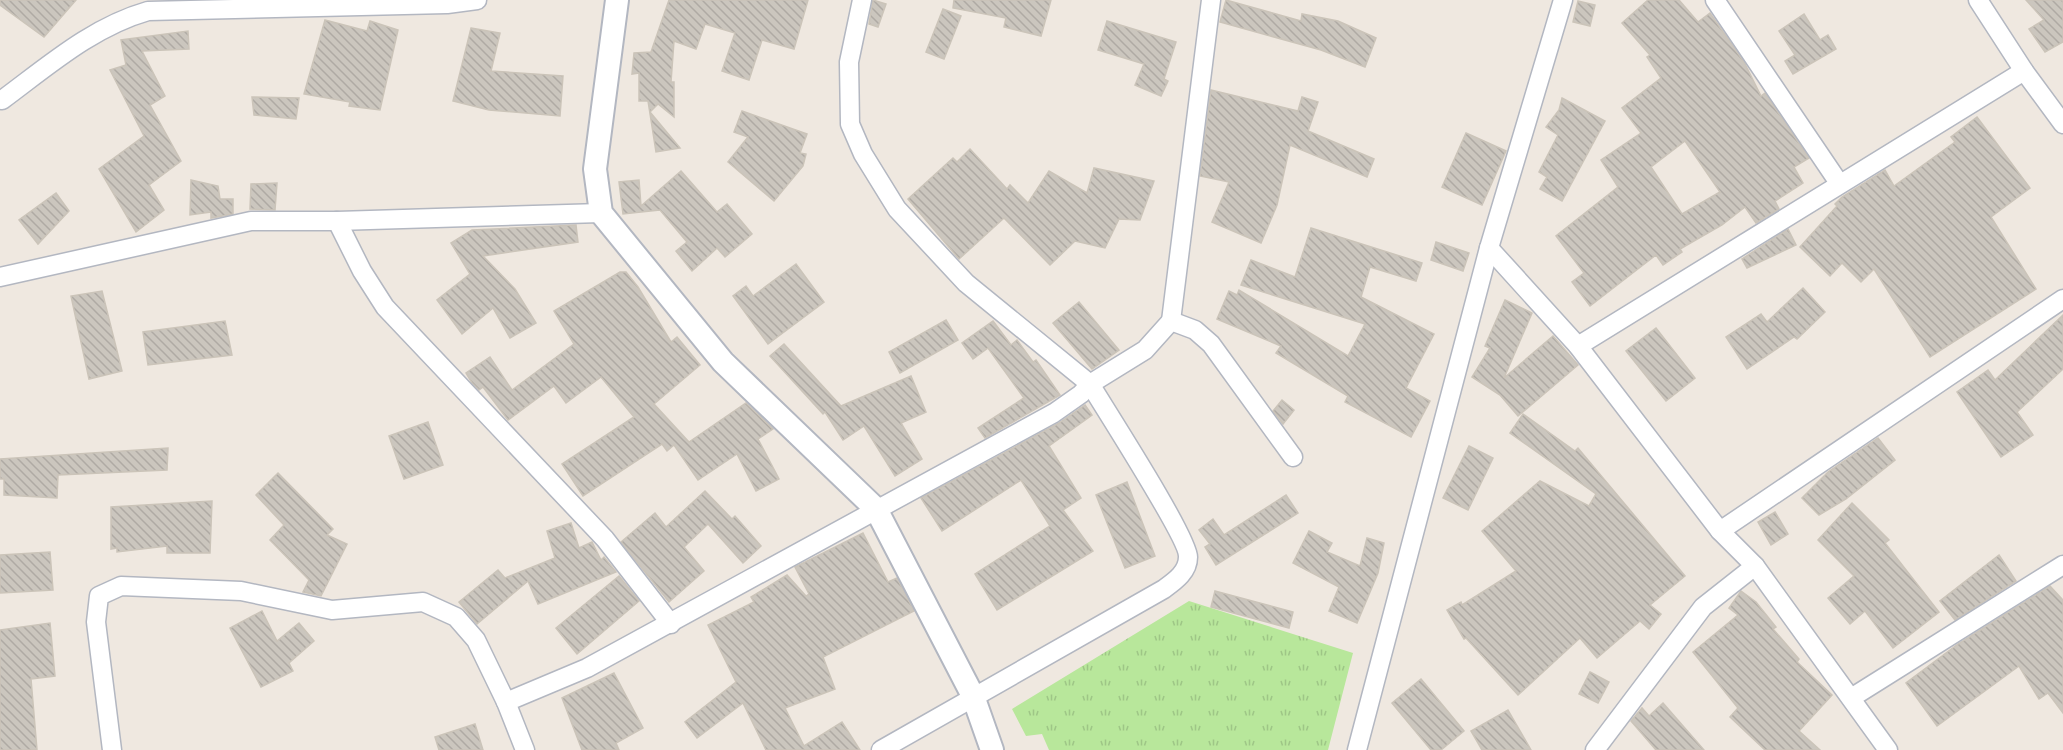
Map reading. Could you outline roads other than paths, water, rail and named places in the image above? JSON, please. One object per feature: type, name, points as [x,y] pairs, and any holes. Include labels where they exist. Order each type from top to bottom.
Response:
[{"type":"street","points":[[2,100],[81,41],[147,6],[447,4],[477,0]]},
{"type":"street","points":[[617,0],[595,170],[601,213],[723,362],[876,510],[973,696],[992,750]]},
{"type":"street","points":[[861,0],[849,63],[850,124],[863,154],[897,209],[966,283],[1090,384],[1177,529],[1188,555],[1186,568],[1175,581],[1164,589],[881,750]]},
{"type":"street","points":[[506,702],[587,668],[671,624],[1054,413],[1081,394],[1090,384],[1145,350],[1171,321],[1211,0]]},
{"type":"street","points":[[1357,750],[1489,248],[1563,0]]},
{"type":"street","points":[[1715,0],[1839,183]]},
{"type":"street","points":[[1977,0],[2024,71],[2063,124]]},
{"type":"street","points":[[1578,346],[2024,71]]},
{"type":"street","points":[[0,277],[251,221],[337,222],[601,213]]},
{"type":"street","points":[[337,222],[362,271],[386,307],[605,539],[671,624]]},
{"type":"street","points":[[1489,248],[1578,346],[1720,531],[1755,566],[1851,698],[1883,748]]},
{"type":"street","points":[[1720,531],[2063,299]]},
{"type":"street","points":[[1171,321],[1195,330],[1211,344],[1293,457]]},
{"type":"street","points":[[1851,698],[2063,565]]},
{"type":"street","points":[[1595,750],[1703,607],[1755,566]]},
{"type":"street","points":[[112,750],[96,622],[99,596],[121,586],[241,591],[332,610],[423,602],[456,617],[476,640],[506,702],[525,750]]}]
